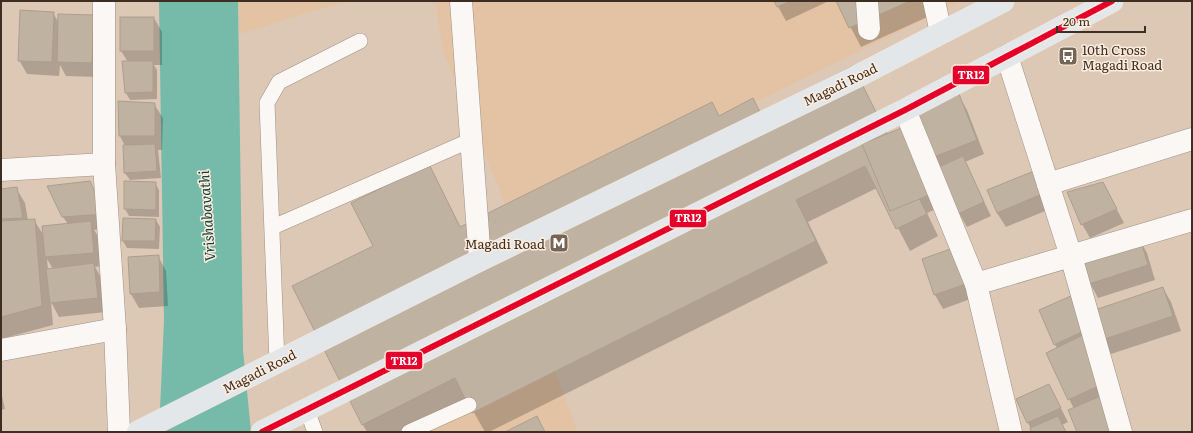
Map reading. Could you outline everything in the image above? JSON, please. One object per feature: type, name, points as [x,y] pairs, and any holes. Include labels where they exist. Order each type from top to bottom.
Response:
[{"type":"main road","name":"Magadi Road","points":[[144,431],[480,260],[848,80],[1003,1]]},
{"type":"main road","points":[[262,432],[905,110],[1112,1]]},
{"type":"street","points":[[104,1],[104,164],[115,329],[119,432]]},
{"type":"street","points":[[461,1],[480,260]]},
{"type":"street","points":[[867,1],[869,29]]},
{"type":"street","points":[[934,1],[940,33]]},
{"type":"street","points":[[1007,56],[1071,256],[1121,432]]},
{"type":"street","points":[[905,110],[976,284],[1012,432]]},
{"type":"street","points":[[1048,184],[1192,139]]},
{"type":"street","points":[[1,170],[104,164]]},
{"type":"street","points":[[976,284],[1192,220]]},
{"type":"street","points":[[1,350],[115,329]]},
{"type":"lane","points":[[277,362],[273,227],[267,103],[279,82],[360,41]]},
{"type":"lane","points":[[273,227],[471,140]]},
{"type":"lane","points":[[409,432],[469,404]]},
{"type":"lane","points":[[303,412],[315,432]]},
{"type":"shaded area","points":[[238,1],[346,1],[239,34]]},
{"type":"shaded area","points":[[435,1],[962,1],[512,221],[443,51]]},
{"type":"shaded area","points":[[552,364],[578,432],[404,432]]},
{"type":"water","name":"Vrishabavathi","points":[[159,1],[238,1],[243,350],[251,432],[159,432],[164,320]]},
{"type":"building","points":[[774,1],[791,1],[777,7]]},
{"type":"building","points":[[836,1],[910,1],[849,28]]},
{"type":"building","points":[[20,10],[54,12],[52,62],[18,61]]},
{"type":"building","points":[[58,14],[94,15],[92,63],[57,62]]},
{"type":"building","points":[[120,17],[154,17],[154,51],[120,51]]},
{"type":"building","points":[[122,61],[153,61],[153,92],[125,93]]},
{"type":"building","points":[[853,66],[927,214],[896,229],[865,166],[796,200],[816,241],[472,413],[455,378],[362,425],[292,286],[373,246],[351,203],[429,164],[460,227],[712,102],[719,116],[753,98],[760,112]]},
{"type":"building","points":[[959,94],[977,140],[934,157],[916,112]]},
{"type":"building","points":[[118,101],[155,103],[155,136],[119,136]]},
{"type":"building","points":[[906,126],[934,193],[890,211],[862,144]]},
{"type":"building","points":[[155,144],[157,171],[124,173],[123,145]]},
{"type":"building","points":[[963,156],[984,202],[958,214],[937,168]]},
{"type":"building","points":[[1034,171],[1042,194],[997,213],[987,190]]},
{"type":"building","points":[[90,181],[105,214],[62,217],[47,186]]},
{"type":"building","points":[[124,181],[156,182],[156,210],[124,209]]},
{"type":"building","points":[[1103,182],[1117,209],[1081,225],[1067,192]]},
{"type":"building","points":[[17,187],[23,218],[1,219],[1,189]]},
{"type":"building","points":[[123,218],[156,219],[155,241],[122,241]]},
{"type":"building","points":[[35,219],[42,306],[1,317],[1,221]]},
{"type":"building","points":[[91,221],[94,253],[45,257],[42,226]]},
{"type":"building","points":[[1140,238],[1148,265],[1089,284],[1080,256]]},
{"type":"building","points":[[956,247],[969,283],[934,295],[922,259]]},
{"type":"building","points":[[159,255],[160,292],[130,294],[128,257]]},
{"type":"building","points":[[94,263],[98,298],[50,303],[46,269]]},
{"type":"building","points":[[1163,287],[1173,316],[1102,340],[1092,311]]},
{"type":"building","points":[[1073,295],[1088,329],[1054,345],[1039,310]]},
{"type":"building","points":[[1083,335],[1105,383],[1068,400],[1046,353]]},
{"type":"building","points":[[1049,384],[1061,408],[1027,423],[1016,399]]},
{"type":"building","points":[[1103,395],[1120,432],[1077,432],[1068,410]]},
{"type":"building","points":[[537,416],[545,432],[505,432]]},
{"type":"building","points":[[1058,416],[1066,432],[1031,432],[1030,428]]},
{"type":"transit line","name":"TR12","points":[[262,432],[905,110],[1112,1]]},
{"type":"place","name":"10th Cross Magadi Road","points":[[1068,56]]},
{"type":"place","name":"Magadi Road","points":[[559,243]]}]
